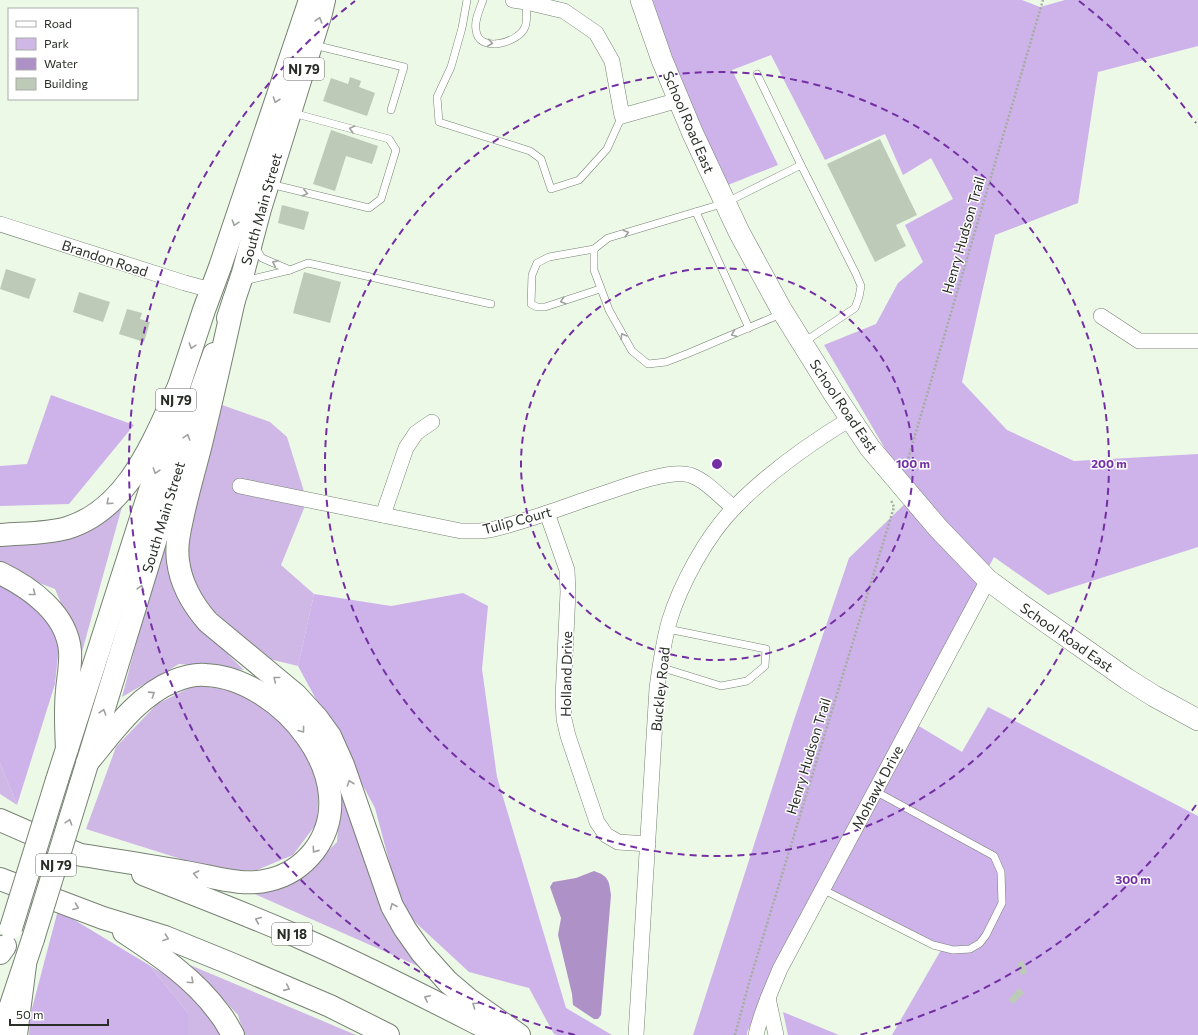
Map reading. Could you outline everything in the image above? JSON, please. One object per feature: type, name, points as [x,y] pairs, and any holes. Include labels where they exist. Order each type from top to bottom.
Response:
[{"type":"main road","name":"South Main Street","points":[[4,947],[162,453],[179,386],[310,0]]},
{"type":"main road","name":"South Main Street","points":[[1,1035],[25,965],[202,388],[237,291],[324,0]]},
{"type":"main road","points":[[237,291],[178,538],[178,562],[186,591],[198,611],[208,622],[296,695],[317,718],[330,736],[343,765],[392,906],[404,929],[422,953],[448,982],[468,999],[519,1035]]},
{"type":"main road","points":[[0,535],[52,531],[66,528],[81,522],[110,502],[129,482],[149,448],[179,386]]},
{"type":"main road","points":[[0,573],[12,579],[42,600],[60,622],[66,636],[70,650],[65,720],[67,749]]},
{"type":"main road","points":[[76,854],[238,882],[270,880],[289,873],[310,856],[324,835],[329,821],[331,804],[330,788],[326,774],[319,758],[296,722],[275,703],[249,687],[224,678],[205,675],[189,676],[174,681],[153,692],[133,709],[87,763]]},
{"type":"main road","name":"NJ 18","points":[[1,820],[76,854],[138,872],[286,932],[343,957],[450,1009],[499,1035]]},
{"type":"main road","points":[[0,879],[103,918],[165,937],[330,1006],[388,1035]]},
{"type":"main road","points":[[103,918],[157,954],[179,971],[211,1002],[234,1035]]},
{"type":"main road","points":[[16,1035],[25,965]]},
{"type":"street","name":"School Road East","points":[[641,0],[662,60],[693,134],[739,232],[768,288],[783,313],[870,448],[938,528],[988,580],[1127,679],[1154,696],[1198,720]]},
{"type":"street","points":[[519,1],[564,11],[596,33],[612,61],[622,116],[679,100]]},
{"type":"street","name":"Brandon Road","points":[[0,224],[211,290]]},
{"type":"street","points":[[1101,316],[1139,340],[1198,341]]},
{"type":"street","name":"Buckley Road","points":[[636,1035],[657,688],[662,652],[680,592],[695,562],[711,537],[734,508],[794,457],[850,419]]},
{"type":"street","points":[[383,515],[406,448],[416,434],[432,422]]},
{"type":"street","name":"Tulip Court","points":[[240,486],[461,531],[493,530],[646,480],[674,473],[689,475],[703,482],[734,508]]},
{"type":"street","name":"Holland Drive","points":[[547,513],[567,570],[568,592],[563,698],[564,719],[568,736],[597,822],[606,835],[618,842],[648,844]]},
{"type":"street","name":"Mohawk Drive","points":[[756,1035],[768,997],[780,969],[988,580]]},
{"type":"street","points":[[768,997],[776,1035]]},
{"type":"lane","points":[[467,0],[462,28],[451,67],[437,97],[439,122],[530,151],[542,159],[552,189],[579,180],[607,149],[622,116]]},
{"type":"lane","points":[[483,0],[476,24],[476,32],[481,41],[490,44],[502,43],[520,35],[525,27],[519,1]]},
{"type":"lane","points":[[311,45],[404,67],[391,110]]},
{"type":"lane","points":[[757,74],[861,286],[855,308],[802,343]]},
{"type":"lane","points":[[268,184],[369,208],[381,199],[396,150],[389,139],[290,112]]},
{"type":"lane","points":[[600,289],[545,307],[538,307],[531,304],[532,275],[537,263],[549,257],[594,249],[608,238],[725,203],[801,165]]},
{"type":"lane","points":[[696,212],[749,328]]},
{"type":"lane","points":[[251,242],[262,258],[290,270]]},
{"type":"lane","points":[[594,249],[594,270],[609,310],[632,351],[648,364],[666,362],[783,313]]},
{"type":"lane","points":[[237,291],[308,263],[491,304]]},
{"type":"lane","points":[[660,667],[721,686],[747,681],[765,666],[766,649],[668,629]]},
{"type":"lane","points":[[822,889],[933,945],[953,950],[970,949],[980,943],[986,935],[1002,903],[1001,872],[994,856],[875,791]]},
{"type":"path","name":"Henry Hudson Trail","points":[[904,471],[1043,0]]},
{"type":"path","name":"Henry Hudson Trail","points":[[735,1035],[749,983],[894,507],[889,494]]},
{"type":"green space","points":[[222,405],[270,422],[287,437],[307,501],[281,565],[314,594],[298,666],[261,657],[201,598],[185,561],[197,485]]},
{"type":"green space","points":[[123,503],[82,652],[55,589],[0,568],[0,540]]},
{"type":"green space","points":[[163,541],[177,596],[193,620],[244,670],[179,664],[122,697]]},
{"type":"green space","points":[[195,685],[249,693],[301,742],[319,784],[317,823],[293,855],[257,870],[219,871],[86,829],[116,747],[157,704]]},
{"type":"green space","points":[[0,763],[17,805],[0,794]]},
{"type":"green space","points":[[341,785],[420,967],[241,888],[301,877],[337,842]]},
{"type":"green space","points":[[149,965],[180,984],[228,1035],[188,1035],[188,1013]]},
{"type":"green space","points":[[190,965],[356,1035],[244,1035],[238,1015]]},
{"type":"shaded area","points":[[633,0],[1022,0],[1040,7],[1065,0],[1198,0],[1198,46],[1098,72],[1078,203],[995,235],[962,382],[1007,430],[1074,461],[1198,454],[1198,547],[1048,595],[994,557],[909,720],[962,752],[988,707],[1198,816],[1198,1035],[892,1035],[941,950],[825,887],[747,1032],[747,1035],[693,1035],[794,720],[849,558],[913,496],[824,345],[876,324],[898,283],[923,262],[905,225],[953,199],[931,158],[903,175],[885,134],[825,160],[771,55],[732,70],[778,165],[728,185]]},
{"type":"shaded area","points":[[51,395],[134,425],[69,504],[0,506],[0,466],[27,464]]},
{"type":"shaded area","points":[[0,585],[18,592],[60,636],[55,684],[17,805],[0,763]]},
{"type":"shaded area","points":[[463,593],[488,606],[482,669],[497,777],[566,1008],[612,1035],[554,1034],[529,988],[469,972],[402,910],[375,808],[298,666],[314,594],[391,606]]},
{"type":"shaded area","points":[[58,910],[149,965],[188,1013],[188,1035],[29,1035],[30,1016]]},
{"type":"shaded area","points":[[783,1012],[839,1035],[788,1035]]},
{"type":"water","points":[[594,871],[605,877],[610,886],[611,895],[601,1015],[598,1019],[594,1019],[573,1005],[572,994],[558,935],[561,918],[550,887],[553,882],[576,878]]},
{"type":"building","points":[[350,77],[361,81],[359,87],[375,93],[367,116],[323,101],[331,78],[348,84]]},
{"type":"building","points":[[331,130],[378,146],[372,164],[346,156],[335,191],[313,184]]},
{"type":"building","points":[[880,139],[917,215],[896,225],[906,246],[875,262],[827,164]]},
{"type":"building","points":[[282,205],[309,212],[304,230],[278,223]]},
{"type":"building","points":[[6,269],[36,279],[29,299],[0,289]]},
{"type":"building","points":[[304,272],[341,282],[330,323],[293,313]]},
{"type":"building","points":[[79,292],[110,302],[103,322],[73,312]]},
{"type":"building","points":[[127,309],[142,313],[140,319],[150,322],[144,342],[119,334]]},
{"type":"building","points":[[1023,961],[1027,973],[1021,975],[1017,963]]},
{"type":"building","points":[[1019,988],[1024,993],[1014,1004],[1008,1000]]}]
